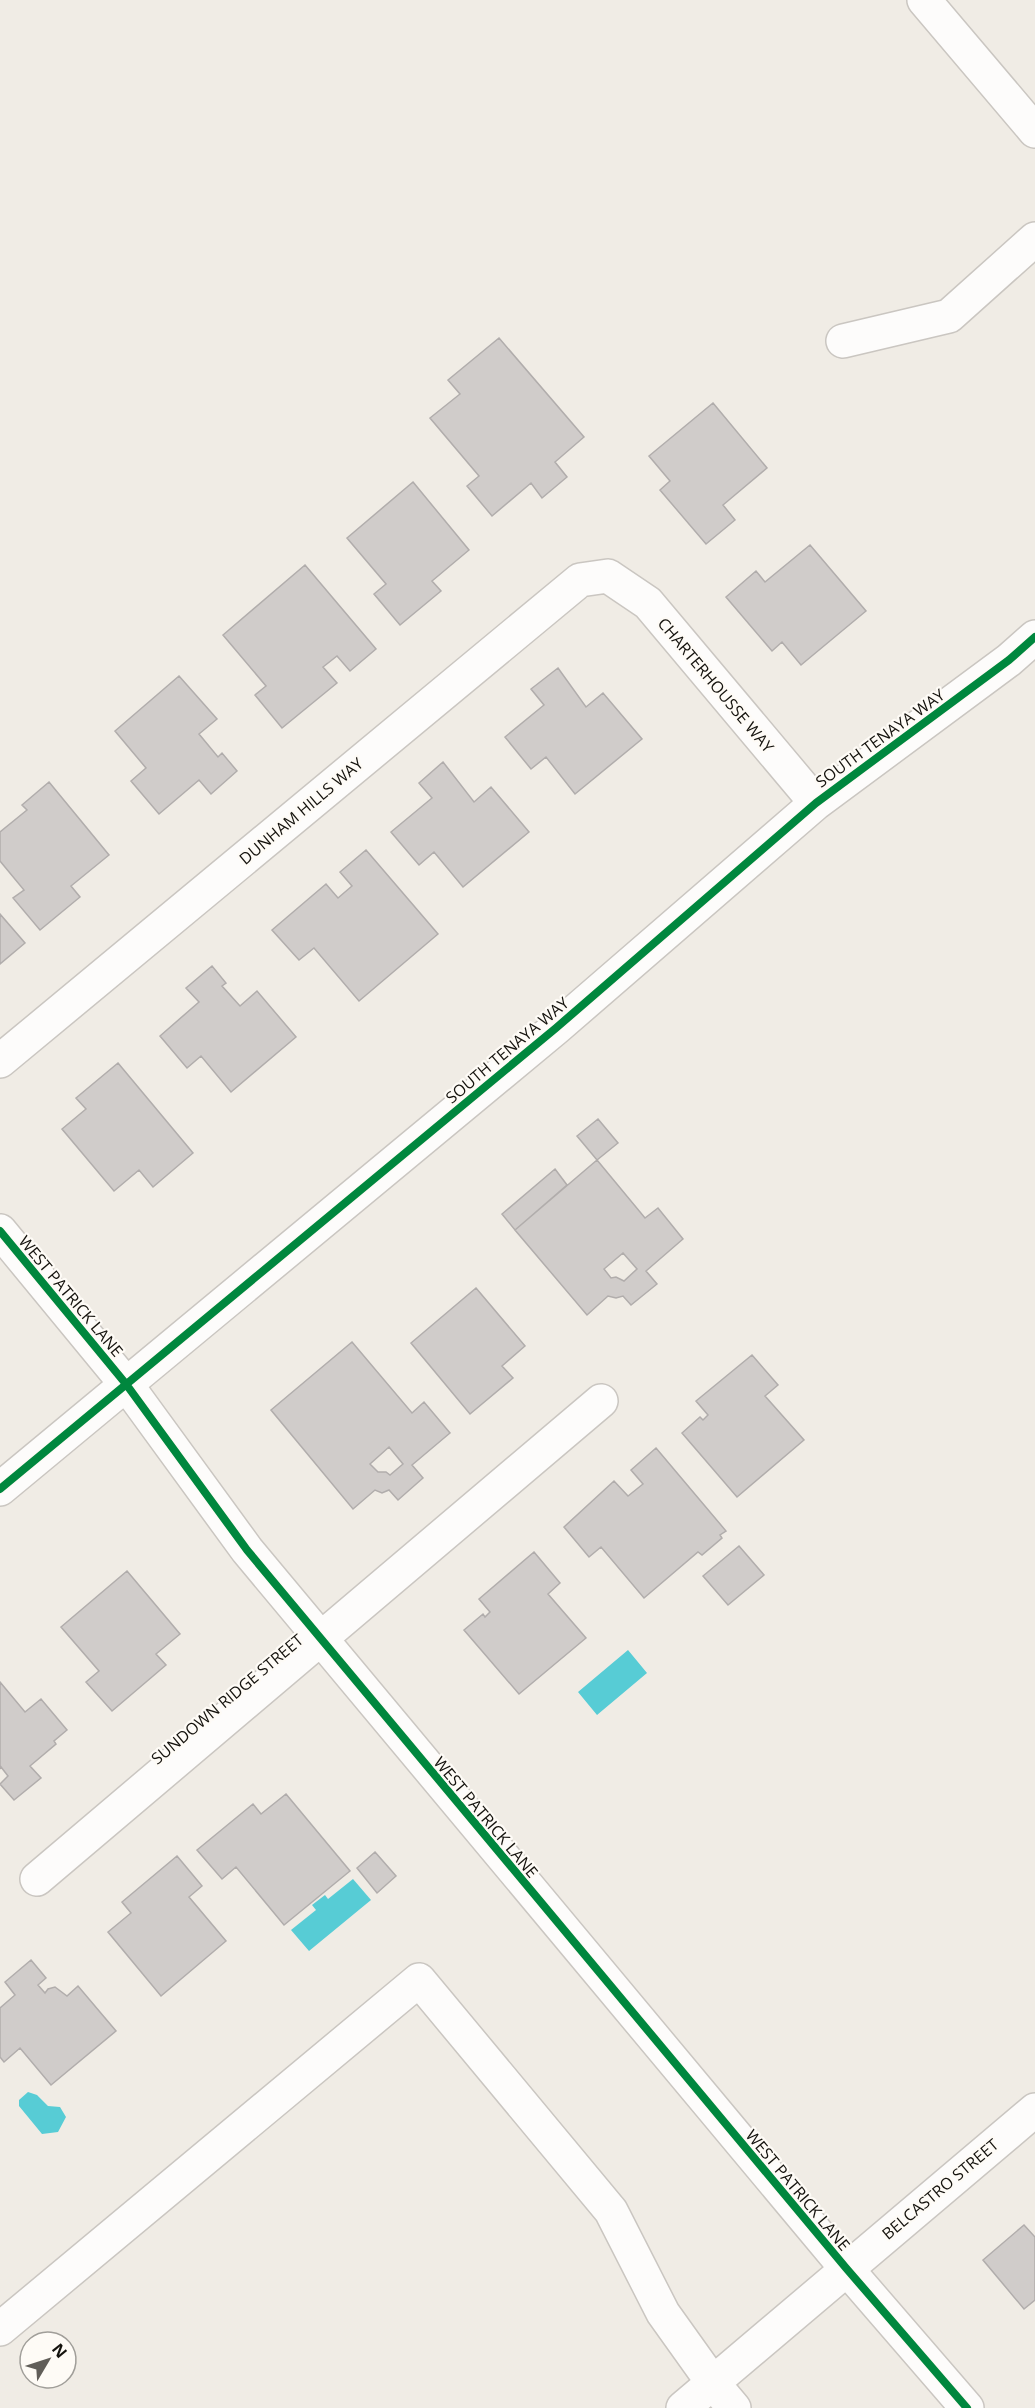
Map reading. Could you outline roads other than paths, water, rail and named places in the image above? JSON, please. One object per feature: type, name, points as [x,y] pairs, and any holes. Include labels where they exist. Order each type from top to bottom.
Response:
[{"type":"street","points":[[924,0],[1035,131]]},
{"type":"street","points":[[843,342],[949,316],[1035,239]]},
{"type":"street","name":"CHARTERHOUSSE WAY","points":[[608,576],[648,603],[816,803]]},
{"type":"street","name":"DUNHAM HILLS WAY","points":[[0,1061],[580,580],[608,576]]},
{"type":"street","name":"SOUTH TENAYA WAY","points":[[0,1489],[556,1028],[816,803],[1009,660],[1035,637]]},
{"type":"street","name":"WEST PATRICK LANE","points":[[0,1231],[126,1384],[247,1550],[846,2268],[967,2408]]},
{"type":"street","name":"SUNDOWN RIDGE STREET","points":[[37,1879],[601,1401]]},
{"type":"street","points":[[0,2329],[418,1980],[611,2211],[663,2313],[712,2383],[734,2408]]},
{"type":"street","name":"BELCASTRO STREET","points":[[683,2408],[1035,2110]]},
{"type":"water","points":[[628,1650],[647,1673],[597,1715],[578,1692]]},
{"type":"water","points":[[353,1879],[371,1900],[309,1951],[291,1930],[316,1910],[312,1905],[325,1895],[328,1899]]},
{"type":"water","points":[[28,2092],[37,2095],[48,2106],[60,2107],[66,2117],[58,2132],[42,2134],[19,2106],[19,2100]]}]
